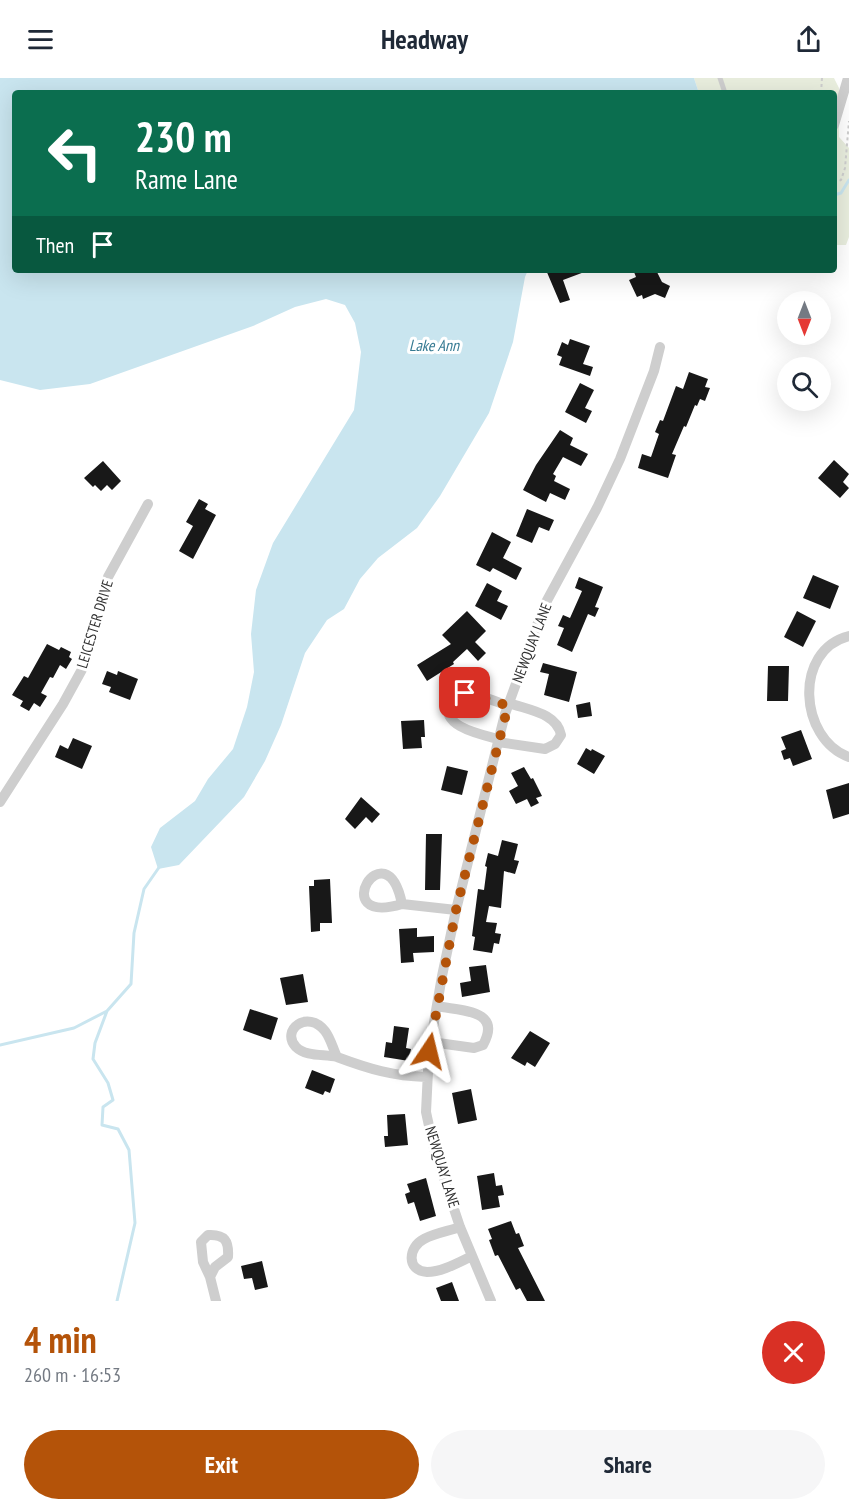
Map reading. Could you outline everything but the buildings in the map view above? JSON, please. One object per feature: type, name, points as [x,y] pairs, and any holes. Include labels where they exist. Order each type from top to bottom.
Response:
[{"type":"street","points":[[837,115],[848,78]]},
{"type":"street","name":"NEWQUAY LANE","points":[[491,1301],[460,1227],[434,1149],[426,1112],[426,1077],[437,1006],[456,910],[508,704],[544,606],[597,508],[620,459],[654,371],[660,347]]},
{"type":"street","name":"LEICESTER DRIVE","points":[[0,802],[63,704],[85,664],[108,578],[148,504]]},
{"type":"street","points":[[849,636],[822,651],[812,672],[809,699],[814,724],[823,739],[840,754],[849,757]]},
{"type":"street","points":[[465,693],[508,704],[552,718],[559,727],[561,735],[555,744],[544,749],[498,741],[455,724],[449,715],[449,704],[454,696],[465,693]]},
{"type":"street","points":[[402,904],[456,910]]},
{"type":"street","points":[[431,1042],[474,1048],[483,1045],[488,1035],[489,1026],[485,1019],[476,1012],[437,1006]]},
{"type":"street","points":[[337,1058],[372,1070],[400,1076],[426,1077]]},
{"type":"street","points":[[460,1227],[423,1239],[414,1246],[411,1254],[412,1262],[418,1270],[428,1272],[472,1256]]},
{"type":"street","points":[[210,1277],[216,1301]]},
{"type":"path","points":[[837,182],[841,180],[845,168],[849,121]]},
{"type":"green space","points":[[694,78],[834,78],[839,88],[839,137],[849,148],[849,237],[846,245],[837,245],[837,90],[698,90]]},
{"type":"water","name":"Lake Ann","points":[[0,78],[694,78],[698,90],[12,90],[12,273],[527,273],[513,342],[489,413],[440,496],[417,528],[378,558],[360,579],[344,609],[327,620],[305,653],[281,725],[265,761],[244,797],[179,865],[158,869],[151,847],[160,828],[195,801],[208,779],[233,749],[247,707],[254,672],[251,634],[256,590],[273,543],[354,410],[361,352],[355,323],[345,305],[326,299],[295,307],[253,326],[90,384],[40,390],[0,380]]},
{"type":"waterway","points":[[837,194],[841,193],[849,180]]},
{"type":"waterway","points":[[0,1045],[74,1028],[107,1011],[131,984],[134,933],[144,889],[160,866]]},
{"type":"waterway","points":[[107,1011],[95,1043],[93,1059],[108,1083],[113,1100],[103,1107],[102,1125],[118,1129],[129,1150],[135,1223],[117,1301]]},
{"type":"route","points":[[429,1051],[456,910],[482,800],[508,706],[465,693]]}]
